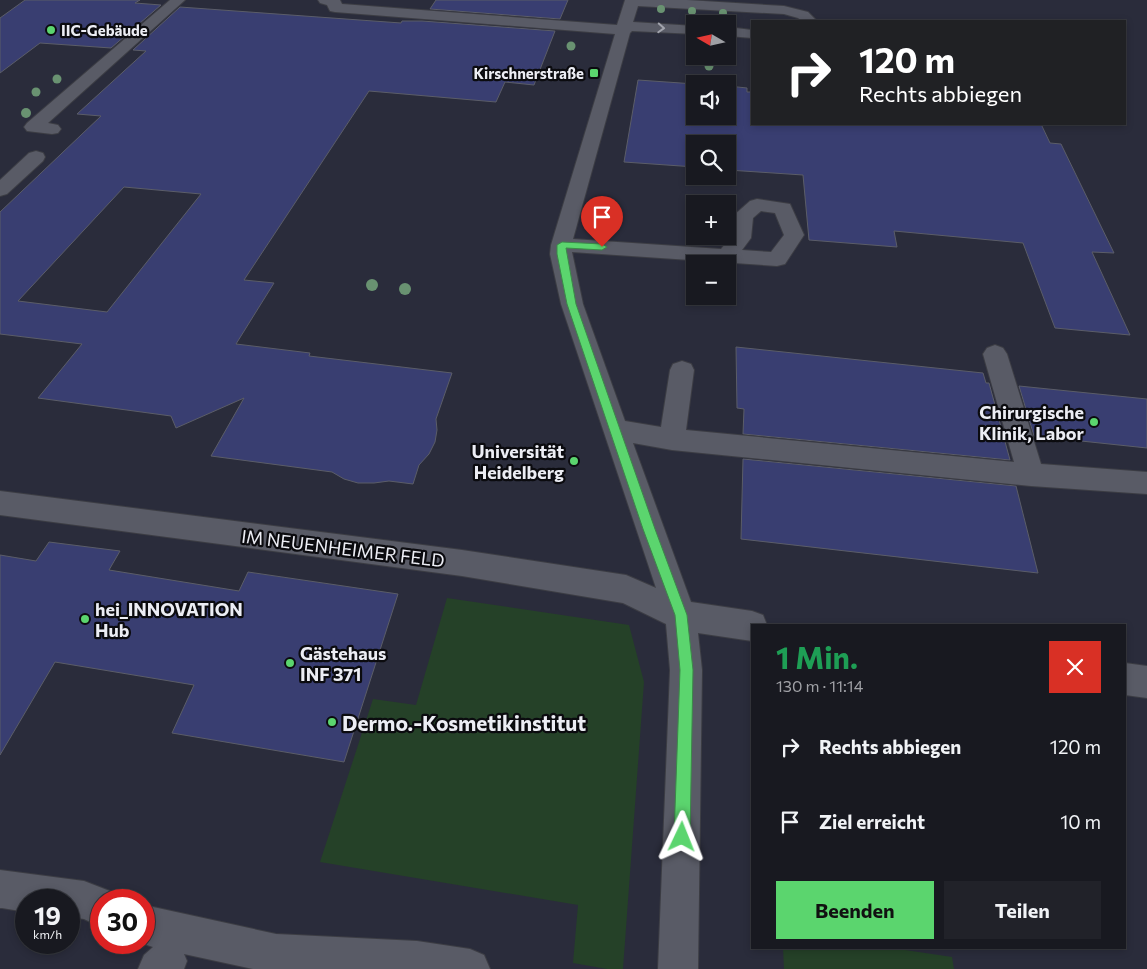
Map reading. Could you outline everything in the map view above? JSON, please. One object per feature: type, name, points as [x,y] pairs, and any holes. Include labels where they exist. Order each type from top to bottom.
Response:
[{"type":"street","points":[[0,190],[36,157],[22,156],[52,129],[33,127],[178,0]]},
{"type":"street","points":[[325,0],[334,1],[335,8],[626,28],[686,30]]},
{"type":"street","points":[[678,969],[686,670],[681,615],[572,304],[562,254],[562,245],[626,28],[632,0],[712,2],[784,10],[803,15],[809,20]]},
{"type":"street","points":[[736,33],[751,34]]},
{"type":"street","points":[[562,245],[727,255]]},
{"type":"street","points":[[995,354],[1031,475]]},
{"type":"street","points":[[672,438],[682,370]]},
{"type":"street","points":[[615,430],[672,438],[1031,475],[1147,483]]},
{"type":"street","name":"IM NEUENHEIMER FELD","points":[[0,503],[462,563],[626,589],[681,615],[751,626]]},
{"type":"street","points":[[1126,679],[1147,682]]},
{"type":"street","points":[[2,889],[84,900],[90,902]]},
{"type":"street","points":[[155,927],[276,954],[470,969]]},
{"type":"shaded area","name":"Universität Heidelberg","points":[[0,0],[1147,0],[1147,969],[0,969]]},
{"type":"green space","points":[[447,598],[629,625],[644,682],[623,969],[607,969],[573,963],[578,905],[320,862],[373,699],[416,705]]},
{"type":"green space","points":[[783,949],[899,949],[952,957],[954,969],[784,969]]},
{"type":"building","name":"IIC-Gebäude","points":[[25,0],[140,0],[135,3],[161,5],[111,48],[40,43],[0,73],[0,18]]},
{"type":"building","points":[[436,0],[568,0],[560,19],[430,9]]},
{"type":"building","points":[[180,7],[401,23],[402,21],[422,21],[555,31],[534,85],[505,82],[496,102],[369,91],[244,280],[274,283],[236,344],[310,353],[309,356],[452,373],[436,419],[435,442],[429,454],[419,465],[413,484],[389,481],[358,483],[344,479],[332,472],[211,456],[244,398],[176,428],[171,416],[38,398],[82,344],[0,334],[0,212],[101,116],[77,114],[146,51],[133,50]],"holes":[[[124,187],[201,194],[107,312],[18,301]]]},
{"type":"building","points":[[638,80],[686,83],[686,125],[736,125],[736,87],[747,88],[747,92],[751,92],[751,125],[1041,125],[1050,143],[1061,144],[1114,253],[1092,252],[1130,335],[1055,328],[1023,243],[894,231],[897,247],[809,240],[803,175],[736,171],[736,135],[686,135],[686,166],[624,162]]},
{"type":"building","points":[[736,347],[983,373],[986,383],[989,383],[1010,460],[743,434],[744,409],[737,408]]},
{"type":"building","name":"Chirurgische Klinik, Labor","points":[[1019,386],[1147,399],[1147,448],[1034,436]]},
{"type":"building","points":[[743,459],[1016,486],[1038,573],[741,539]]},
{"type":"building","points":[[49,542],[120,551],[109,570],[239,591],[248,572],[398,594],[344,762],[172,733],[194,685],[55,662],[0,755],[0,555],[36,561]]},
{"type":"place","name":"IIC-Gebäude","points":[[51,30]]},
{"type":"place","name":"Kirschnerstraße","points":[[594,73]]},
{"type":"place","name":"Chirurgische Klinik, Labor","points":[[1094,422]]},
{"type":"place","name":"Universität Heidelberg","points":[[574,461]]},
{"type":"place","name":"hei_INNOVATION Hub","points":[[85,619]]},
{"type":"place","name":"Gästehaus INF 371","points":[[290,663]]},
{"type":"place","name":"Dermo.-Kosmetikinstitut","points":[[332,722]]},
{"type":"route","points":[[602,247],[562,245],[562,254],[572,304],[649,529],[681,615],[686,670],[682,837]]}]
